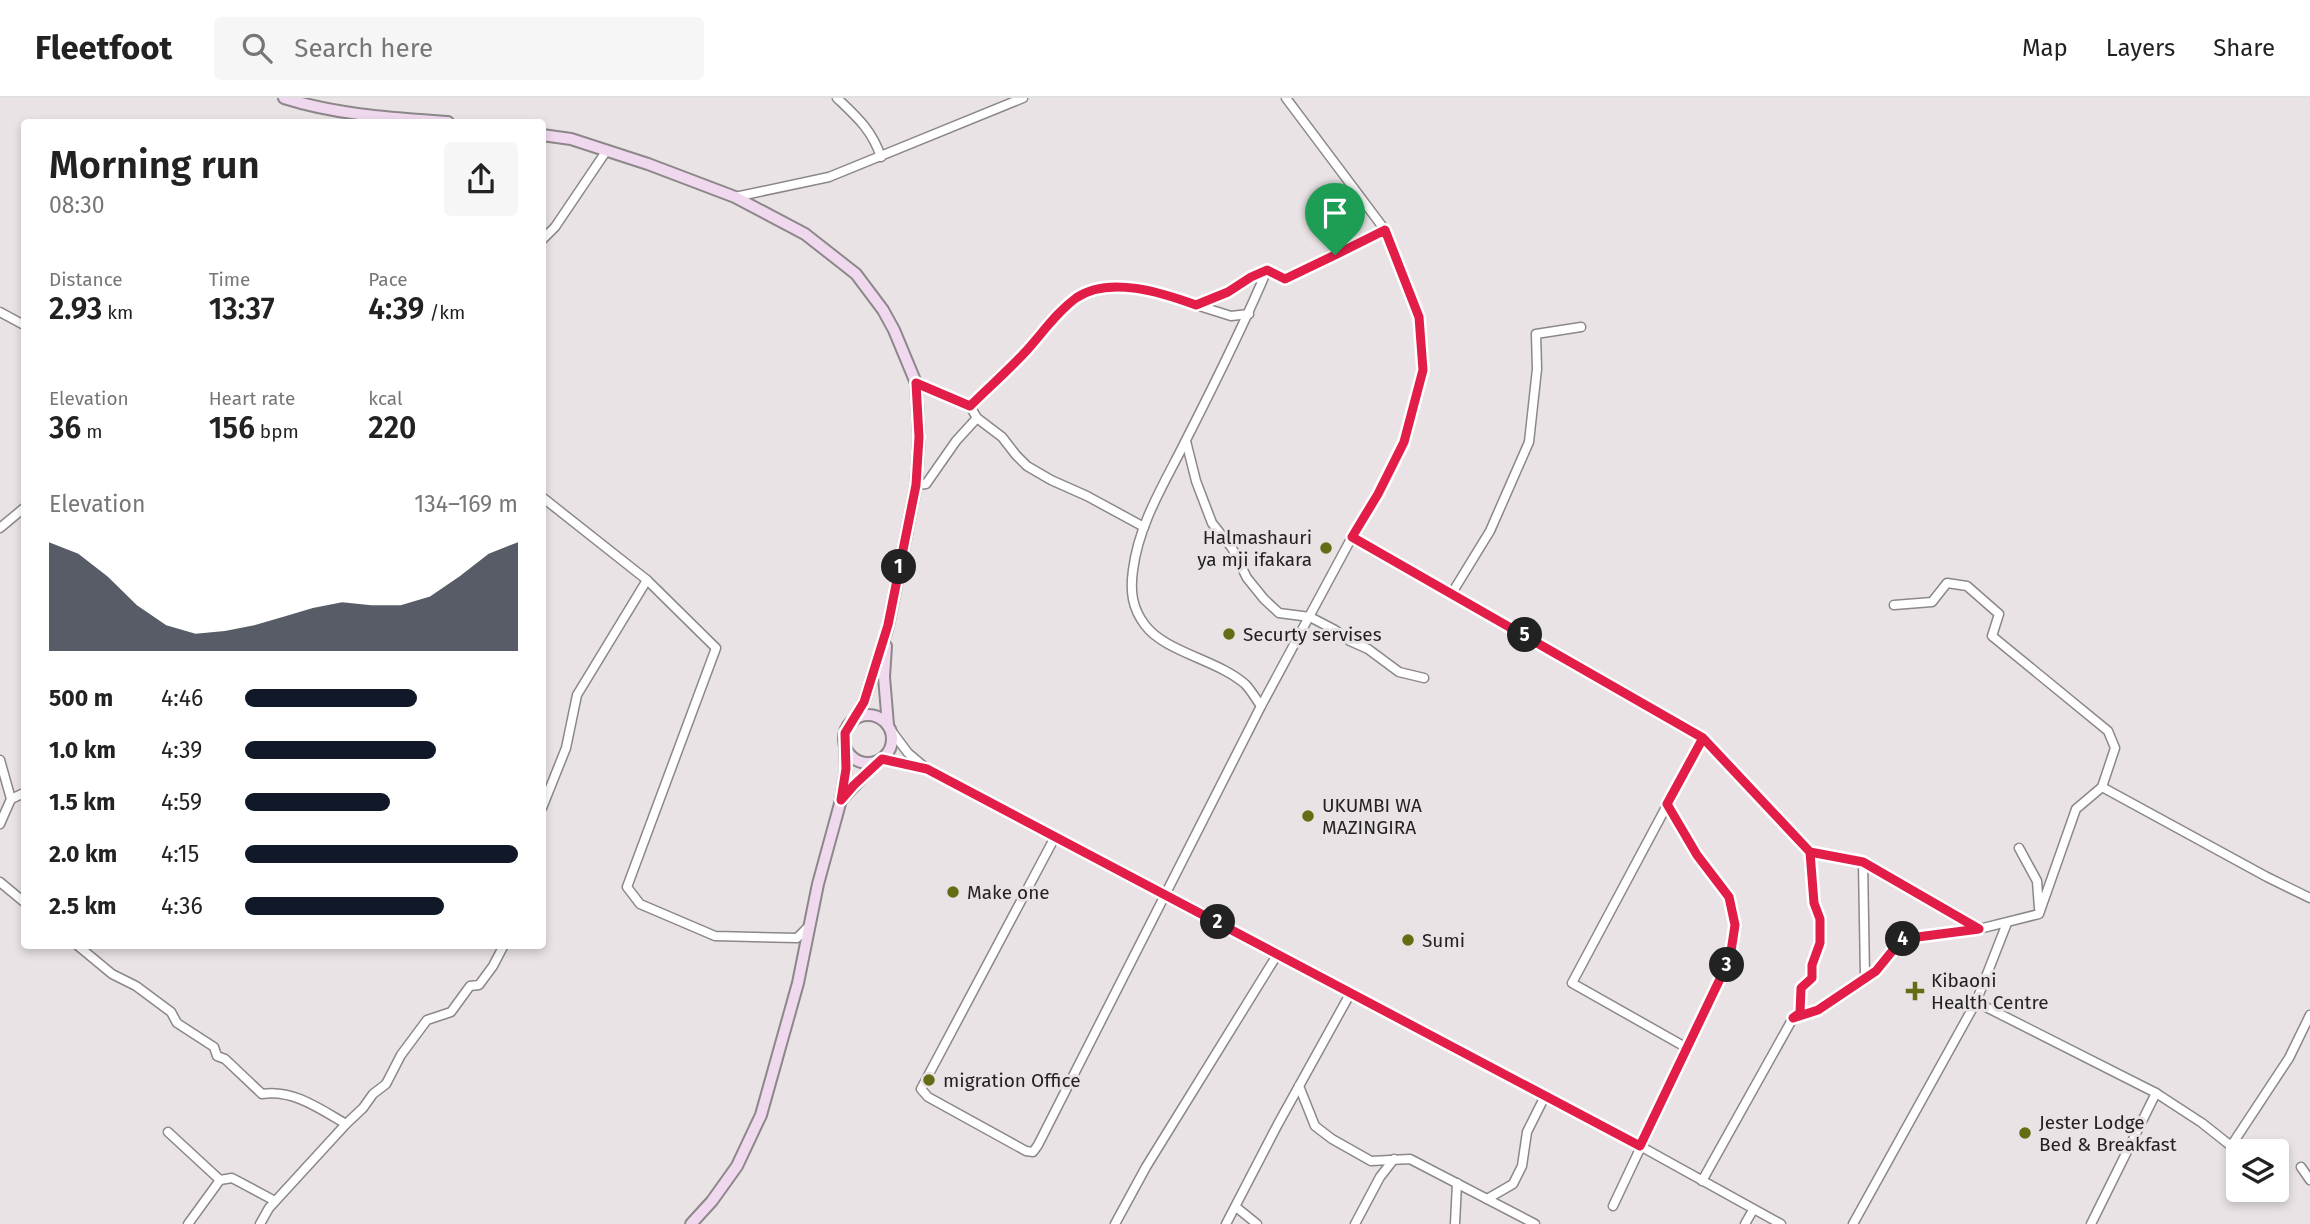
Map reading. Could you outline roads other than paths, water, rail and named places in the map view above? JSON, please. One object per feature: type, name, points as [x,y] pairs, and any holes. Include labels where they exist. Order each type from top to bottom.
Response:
[{"type":"main road","points":[[284,98],[305,105],[370,116],[409,119]]},
{"type":"main road","points":[[546,136],[570,139],[607,150],[735,197],[805,234],[856,274],[888,320],[916,383],[919,437],[916,485],[888,625],[864,702],[845,733],[846,769],[841,800],[818,884],[794,996],[761,1115],[737,1166],[712,1201],[691,1224]]},
{"type":"main road","points":[[841,800],[887,754],[892,742],[884,677],[888,625]]},
{"type":"main road","points":[[853,721],[868,715],[879,718],[889,727]]},
{"type":"main road","points":[[845,742],[848,752],[855,759],[869,763],[880,760]]},
{"type":"street","points":[[837,98],[870,131],[881,157]]},
{"type":"street","points":[[735,197],[829,177],[1023,98]]},
{"type":"street","points":[[1055,837],[921,1089],[928,1097],[1026,1151],[1033,1152],[1261,706],[1404,442],[1423,370],[1419,317],[1385,230],[1286,98]]},
{"type":"street","points":[[546,236],[555,227],[607,150]]},
{"type":"street","points":[[1267,270],[1285,279],[1385,230]]},
{"type":"street","points":[[1196,305],[1228,292],[1267,270]]},
{"type":"street","points":[[1261,706],[1246,685],[1228,672],[1160,639],[1146,627],[1134,607],[1132,591],[1133,569],[1144,527],[1166,477],[1249,314],[1267,270]]},
{"type":"street","points":[[970,406],[1028,349],[1055,316],[1079,296],[1105,287],[1149,289],[1231,316],[1249,314]]},
{"type":"street","points":[[0,312],[21,323]]},
{"type":"street","points":[[1452,593],[1490,531],[1529,442],[1537,369],[1536,334],[1581,327]]},
{"type":"street","points":[[916,383],[970,406],[977,418],[1002,438],[1027,466],[1144,527]]},
{"type":"street","points":[[916,485],[926,484],[956,441],[977,418]]},
{"type":"street","points":[[1186,441],[1193,471],[1212,523],[1232,548],[1247,578],[1264,599],[1279,612],[1310,617],[1335,630],[1368,649],[1399,672],[1424,678]]},
{"type":"street","points":[[546,500],[647,580],[716,648],[627,887],[640,904],[715,936],[797,938],[811,924]]},
{"type":"street","points":[[0,528],[21,510]]},
{"type":"street","points":[[1352,537],[1703,738],[1810,852],[1863,862],[1979,929]]},
{"type":"street","points":[[546,798],[566,748],[577,695],[647,580]]},
{"type":"street","points":[[1895,605],[1932,602],[1947,583],[1967,586],[1999,614],[1992,636],[2108,731],[2115,748],[2102,787],[2076,809],[2039,914]]},
{"type":"street","points":[[889,727],[908,753],[927,769],[1640,1146],[1781,1224]]},
{"type":"street","points":[[1687,1048],[1573,983],[1703,738]]},
{"type":"street","points":[[0,760],[11,799],[0,824]]},
{"type":"street","points":[[880,760],[927,769]]},
{"type":"street","points":[[2102,787],[2206,845],[2310,898]]},
{"type":"street","points":[[11,799],[21,794]]},
{"type":"street","points":[[1613,1206],[1730,958],[1735,925],[1729,897],[1697,855],[1667,804]]},
{"type":"street","points":[[2018,848],[2038,881],[2039,914]]},
{"type":"street","points":[[1702,1181],[1793,1018],[1800,1013],[1801,988],[1812,978],[1812,965],[1820,943],[1820,919],[1814,903],[1810,852]]},
{"type":"street","points":[[1863,862],[1865,977]]},
{"type":"street","points":[[0,882],[21,900]]},
{"type":"street","points":[[1793,1018],[1818,1010],[1876,971],[1902,939],[1979,929],[2039,914]]},
{"type":"street","points":[[1853,1224],[1976,1002],[2007,923]]},
{"type":"street","points":[[81,949],[112,974],[136,986],[171,1012],[177,1023],[214,1047],[217,1056],[225,1059],[262,1094],[278,1091],[306,1101],[346,1124]]},
{"type":"street","points":[[260,1224],[275,1202],[373,1094],[386,1084],[401,1055],[427,1020],[451,1012],[470,986],[479,985],[493,967],[502,949]]},
{"type":"street","points":[[1115,1224],[1160,1144],[1277,954]]},
{"type":"street","points":[[1226,1224],[1350,994]]},
{"type":"street","points":[[1976,1002],[2156,1093],[2231,1146],[2289,1058],[2310,1015]]},
{"type":"street","points":[[1299,1086],[1315,1126],[1332,1139],[1371,1161],[1410,1159],[1535,1224]]},
{"type":"street","points":[[2091,1224],[2156,1093]]},
{"type":"street","points":[[1487,1199],[1513,1184],[1522,1166],[1527,1132],[1545,1096]]},
{"type":"street","points":[[168,1132],[220,1180]]},
{"type":"street","points":[[1355,1224],[1394,1158]]},
{"type":"street","points":[[1375,1160],[1383,1173]]},
{"type":"street","points":[[2301,1167],[2310,1180]]},
{"type":"street","points":[[188,1224],[220,1180],[232,1178],[275,1202]]},
{"type":"street","points":[[1455,1224],[1457,1183]]},
{"type":"street","points":[[1236,1207],[1257,1224]]},
{"type":"street","points":[[1745,1224],[1753,1210]]},
{"type":"place","name":"Halmashauri ya mji ifakara","points":[[1326,548]]},
{"type":"place","name":"Securty servises","points":[[1229,634]]},
{"type":"place","name":"UKUMBI WA MAZINGIRA","points":[[1308,816]]},
{"type":"place","name":"Make one","points":[[953,892]]},
{"type":"place","name":"Sumi","points":[[1408,940]]},
{"type":"place","name":"Kibaoni Health Centre","points":[[1915,991]]},
{"type":"place","name":"migration Office","points":[[929,1080]]},
{"type":"place","name":"Jester Lodge Bed & Breakfast","points":[[2025,1133]]}]
